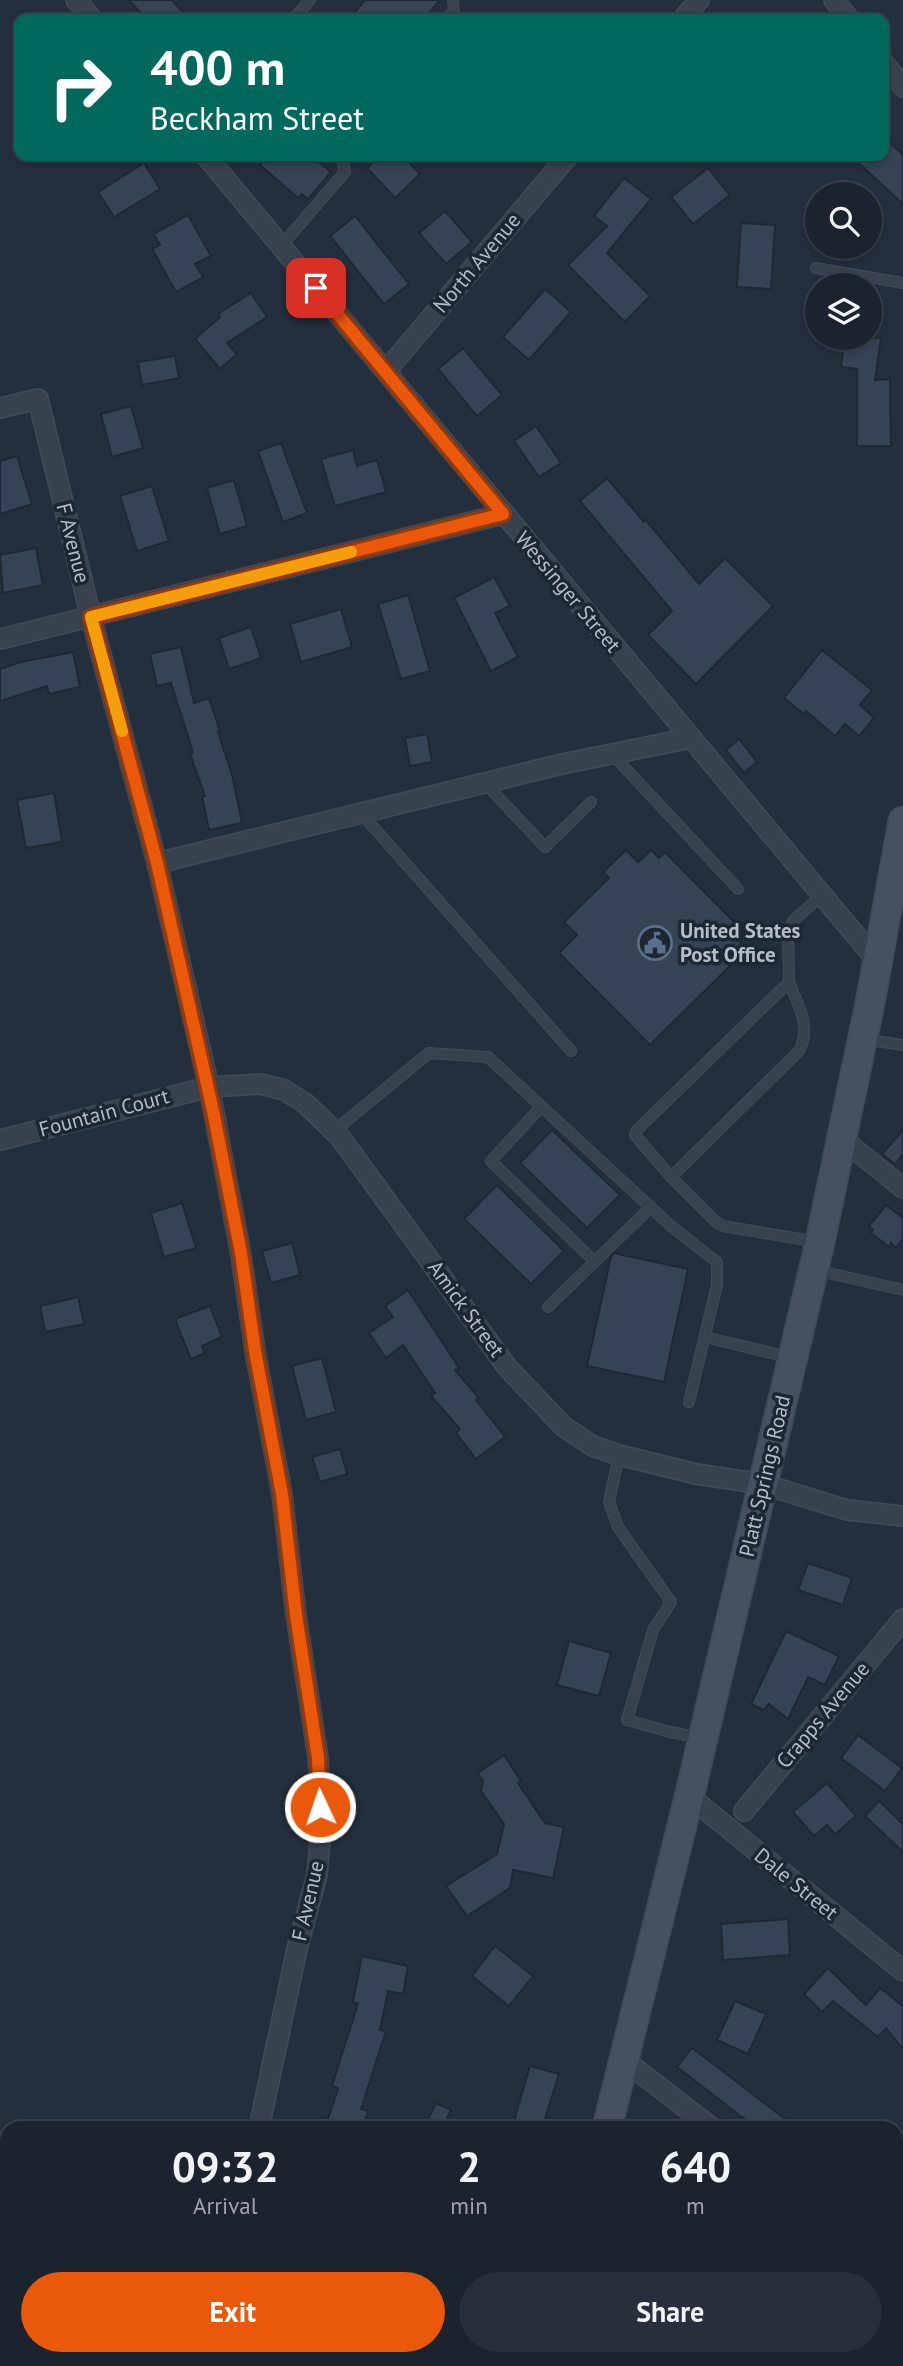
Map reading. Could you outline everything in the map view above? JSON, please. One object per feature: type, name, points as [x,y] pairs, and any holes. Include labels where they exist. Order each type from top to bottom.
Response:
[{"type":"main road","name":"Platt Springs Road","points":[[609,2121],[703,1738],[820,1242],[863,1039],[903,821]]},
{"type":"street","points":[[76,0],[88,14]]},
{"type":"street","points":[[687,14],[699,0]]},
{"type":"street","points":[[834,0],[845,14]]},
{"type":"street","points":[[889,69],[903,87]]},
{"type":"street","name":"Wessinger Street","points":[[210,161],[878,962]]},
{"type":"street","name":"North Avenue","points":[[386,371],[564,161]]},
{"type":"street","name":"F Avenue","points":[[0,408],[38,399],[91,617],[157,863],[209,1087],[241,1253],[255,1351],[282,1494],[296,1615],[318,1758],[321,1819],[317,1875],[261,2121]]},
{"type":"street","points":[[0,639],[503,514]]},
{"type":"street","points":[[157,863],[360,812],[691,738]]},
{"type":"street","name":"Amick Street","points":[[209,1087],[261,1084],[284,1090],[305,1103],[334,1130],[507,1367],[564,1427],[593,1446],[619,1455],[696,1474],[763,1484]]},
{"type":"street","name":"Fountain Court","points":[[0,1140],[209,1087]]},
{"type":"street","points":[[842,1139],[903,1188]]},
{"type":"street","points":[[763,1484],[847,1510],[903,1516]]},
{"type":"street","name":"Crapps Avenue","points":[[744,1811],[903,1619]]},
{"type":"street","name":"Dale Street","points":[[689,1796],[903,1971]]},
{"type":"street","points":[[624,2060],[703,2121]]},
{"type":"lane","points":[[297,14],[310,0]]},
{"type":"lane","points":[[281,246],[345,172],[342,161]]},
{"type":"lane","points":[[816,268],[903,283]]},
{"type":"lane","points":[[612,754],[738,888]]},
{"type":"lane","points":[[484,783],[545,847],[591,802]]},
{"type":"lane","points":[[360,812],[571,1051]]},
{"type":"lane","points":[[670,1177],[798,1052],[803,1044],[805,1024],[789,982],[788,931],[793,921],[822,895]]},
{"type":"lane","points":[[789,982],[637,1130],[635,1135],[670,1177],[716,1222],[723,1226],[820,1242]]},
{"type":"lane","points":[[863,1039],[903,1045]]},
{"type":"lane","points":[[334,1130],[429,1053],[488,1057],[651,1207],[717,1262],[717,1285],[689,1402]]},
{"type":"lane","points":[[542,1106],[491,1161],[594,1261]]},
{"type":"lane","points":[[548,1307],[651,1207]]},
{"type":"lane","points":[[813,1269],[903,1290]]},
{"type":"lane","points":[[705,1337],[792,1358]]},
{"type":"lane","points":[[619,1455],[609,1502],[618,1527],[671,1602],[653,1630],[627,1720],[703,1738]]},
{"type":"building","points":[[129,0],[172,0],[185,14],[142,14]]},
{"type":"building","points":[[365,0],[440,0],[428,14],[353,14]]},
{"type":"building","points":[[889,142],[903,155],[903,204],[856,161],[889,161]]},
{"type":"building","points":[[263,161],[317,161],[331,172],[308,199],[302,194],[298,198],[260,165]]},
{"type":"building","points":[[375,161],[408,161],[420,174],[395,198],[367,168]]},
{"type":"building","points":[[144,163],[160,189],[114,217],[98,192]]},
{"type":"building","points":[[708,168],[730,195],[693,224],[671,197]]},
{"type":"building","points":[[624,178],[651,199],[607,253],[650,296],[625,322],[568,265],[607,226],[594,216]]},
{"type":"building","points":[[445,211],[472,242],[446,264],[419,233]]},
{"type":"building","points":[[188,215],[211,256],[195,264],[203,277],[176,292],[152,249],[160,245],[154,234]]},
{"type":"building","points":[[355,216],[409,284],[384,304],[330,236]]},
{"type":"building","points":[[741,223],[775,225],[771,289],[737,287]]},
{"type":"building","points":[[545,289],[571,312],[529,360],[503,337]]},
{"type":"building","points":[[251,293],[267,317],[227,343],[237,354],[220,369],[195,339],[220,317],[218,314]]},
{"type":"building","points":[[463,348],[502,395],[477,416],[438,369]]},
{"type":"building","points":[[843,350],[879,350],[875,380],[890,379],[891,446],[857,446],[857,369],[841,367]]},
{"type":"building","points":[[175,356],[179,378],[142,385],[138,362]]},
{"type":"building","points":[[131,406],[143,448],[112,457],[101,414]]},
{"type":"building","points":[[536,426],[561,463],[539,477],[514,441]]},
{"type":"building","points":[[281,443],[307,513],[283,522],[258,451]]},
{"type":"building","points":[[353,450],[357,466],[377,460],[386,492],[335,506],[321,459]]},
{"type":"building","points":[[17,456],[32,504],[0,514],[0,461]]},
{"type":"building","points":[[607,478],[699,584],[725,558],[773,606],[696,684],[648,635],[672,611],[580,501]]},
{"type":"building","points":[[234,480],[247,526],[220,534],[207,488]]},
{"type":"building","points":[[152,486],[169,541],[137,551],[120,496]]},
{"type":"building","points":[[36,548],[43,585],[3,593],[0,555]]},
{"type":"building","points":[[494,577],[510,606],[495,613],[518,657],[491,671],[454,598]]},
{"type":"building","points":[[408,595],[430,671],[401,679],[378,604]]},
{"type":"building","points":[[341,609],[352,647],[301,662],[290,624]]},
{"type":"building","points":[[251,627],[261,658],[229,669],[219,638]]},
{"type":"building","points":[[181,647],[194,703],[209,698],[232,774],[242,823],[209,830],[202,796],[205,796],[190,754],[193,752],[171,683],[157,686],[150,654]]},
{"type":"building","points":[[822,650],[872,690],[860,705],[874,718],[859,736],[845,724],[835,736],[806,711],[804,714],[784,698]]},
{"type":"building","points":[[73,652],[80,687],[49,694],[47,686],[0,701],[0,669]]},
{"type":"building","points":[[427,734],[432,762],[410,766],[405,738]]},
{"type":"building","points":[[739,739],[757,762],[744,773],[726,750]]},
{"type":"building","points":[[54,793],[62,842],[26,848],[17,800]]},
{"type":"building","name":"United States Post Office","points":[[626,850],[638,862],[651,850],[659,858],[665,852],[742,930],[735,937],[747,949],[650,1045],[559,953],[577,935],[564,922],[609,878],[603,872]]},
{"type":"building","points":[[552,1130],[620,1195],[587,1228],[520,1163]]},
{"type":"building","points":[[903,1130],[903,1154],[895,1164],[882,1154]]},
{"type":"building","points":[[497,1185],[564,1251],[531,1284],[464,1219]]},
{"type":"building","points":[[182,1203],[196,1248],[164,1257],[151,1213]]},
{"type":"building","points":[[886,1205],[903,1218],[903,1239],[896,1248],[891,1243],[889,1247],[871,1233],[873,1230],[869,1226]]},
{"type":"building","points":[[292,1243],[300,1275],[271,1283],[262,1251]]},
{"type":"building","points":[[614,1253],[688,1269],[664,1382],[587,1366]]},
{"type":"building","points":[[408,1290],[459,1368],[455,1370],[479,1398],[476,1400],[505,1437],[476,1459],[456,1433],[460,1429],[431,1396],[435,1393],[403,1345],[386,1358],[369,1333],[393,1317],[385,1306]]},
{"type":"building","points":[[78,1297],[84,1324],[45,1332],[40,1306]]},
{"type":"building","points":[[210,1306],[222,1337],[202,1346],[205,1353],[191,1359],[175,1319]]},
{"type":"building","points":[[322,1358],[336,1412],[306,1420],[292,1366]]},
{"type":"building","points":[[340,1449],[347,1474],[320,1482],[312,1457]]},
{"type":"building","points":[[808,1563],[852,1578],[843,1605],[798,1590]]},
{"type":"building","points":[[786,1631],[839,1656],[825,1685],[808,1677],[788,1719],[769,1704],[764,1710],[751,1704]]},
{"type":"building","points":[[569,1641],[611,1653],[599,1696],[557,1685]]},
{"type":"building","points":[[858,1735],[902,1768],[885,1791],[841,1758]]},
{"type":"building","points":[[504,1755],[521,1781],[518,1783],[545,1823],[564,1827],[553,1878],[513,1870],[510,1888],[467,1916],[446,1886],[497,1854],[504,1824],[481,1791],[483,1781],[478,1773]]},
{"type":"building","points":[[827,1783],[856,1816],[835,1834],[827,1825],[814,1836],[793,1812]]},
{"type":"building","points":[[879,1801],[903,1824],[903,1852],[865,1816]]},
{"type":"building","points":[[788,1919],[790,1955],[723,1960],[721,1924]]},
{"type":"building","points":[[495,1946],[533,1976],[509,2006],[472,1976]]},
{"type":"building","points":[[362,1956],[408,1966],[403,1994],[388,1991],[380,2030],[386,2031],[361,2109],[368,2111],[365,2121],[327,2121],[338,2088],[332,2086],[358,2003],[353,2002]]},
{"type":"building","points":[[828,1968],[866,2005],[880,1988],[903,2006],[903,2049],[886,2028],[878,2037],[833,2001],[822,2012],[804,1994]]},
{"type":"building","points":[[735,2001],[766,2014],[748,2054],[717,2040]]},
{"type":"building","points":[[692,2048],[788,2121],[747,2121],[677,2067]]},
{"type":"building","points":[[530,2066],[559,2074],[544,2121],[514,2121]]},
{"type":"building","points":[[436,2103],[451,2110],[446,2121],[428,2120]]},
{"type":"slow traffic","points":[[122,731],[91,617],[351,552]]},
{"type":"place","name":"United States Post Office","points":[[655,943]]},
{"type":"route","points":[[316,288],[503,514],[91,617],[157,863],[209,1087],[241,1253],[255,1351],[282,1494],[296,1615],[318,1758],[320,1807]]}]
